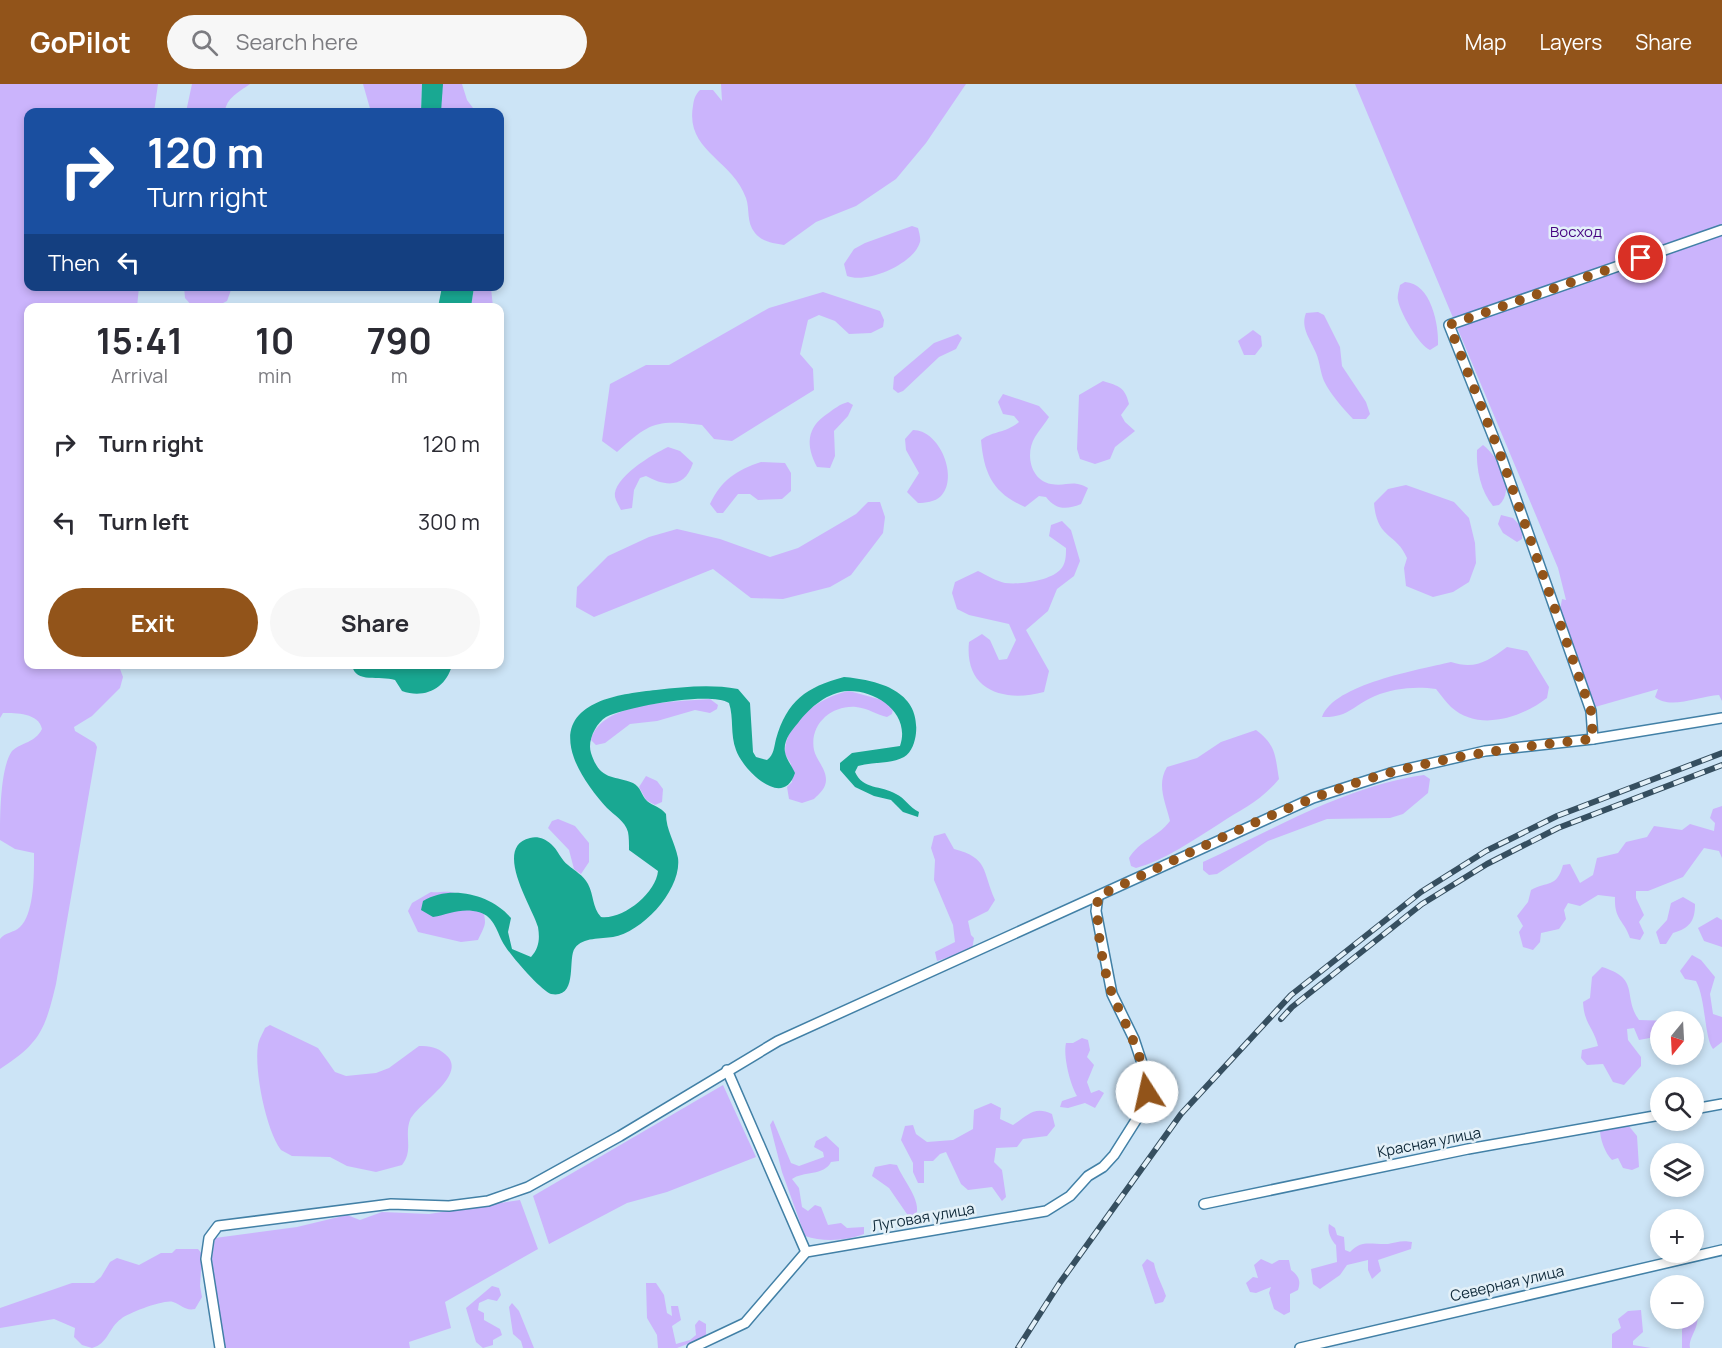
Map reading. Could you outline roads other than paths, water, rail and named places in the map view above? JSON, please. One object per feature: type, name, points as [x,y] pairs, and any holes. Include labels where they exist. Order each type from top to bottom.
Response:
[{"type":"street","points":[[1593,739],[1591,711],[1502,459],[1449,325],[1722,230]]},
{"type":"street","points":[[220,1348],[206,1259],[209,1238],[218,1227],[391,1204],[450,1206],[488,1201],[555,1174],[778,1041],[1313,798],[1394,772],[1485,751],[1593,739],[1722,718]]},
{"type":"street","name":"Луговая улица","points":[[806,1252],[1046,1211],[1070,1196],[1088,1176],[1103,1167],[1114,1155],[1138,1117],[1147,1092],[1146,1075],[1134,1039],[1112,994],[1096,911],[1098,896]]},
{"type":"street","points":[[692,1348],[745,1323],[806,1252],[727,1070]]},
{"type":"street","points":[[1704,1107],[1722,1104]]},
{"type":"street","name":"Красная улица","points":[[1204,1204],[1468,1149],[1650,1117]]},
{"type":"street","name":"Северная улица","points":[[1300,1348],[1722,1250]]},
{"type":"railway","points":[[1018,1348],[1059,1284],[1181,1114],[1291,995],[1421,892],[1486,851],[1557,816],[1722,753]]},
{"type":"railway","points":[[1281,1019],[1292,1007],[1422,904],[1487,864],[1558,828],[1722,765]]},
{"type":"park label","name":"Восход","points":[[1576,231]]}]
